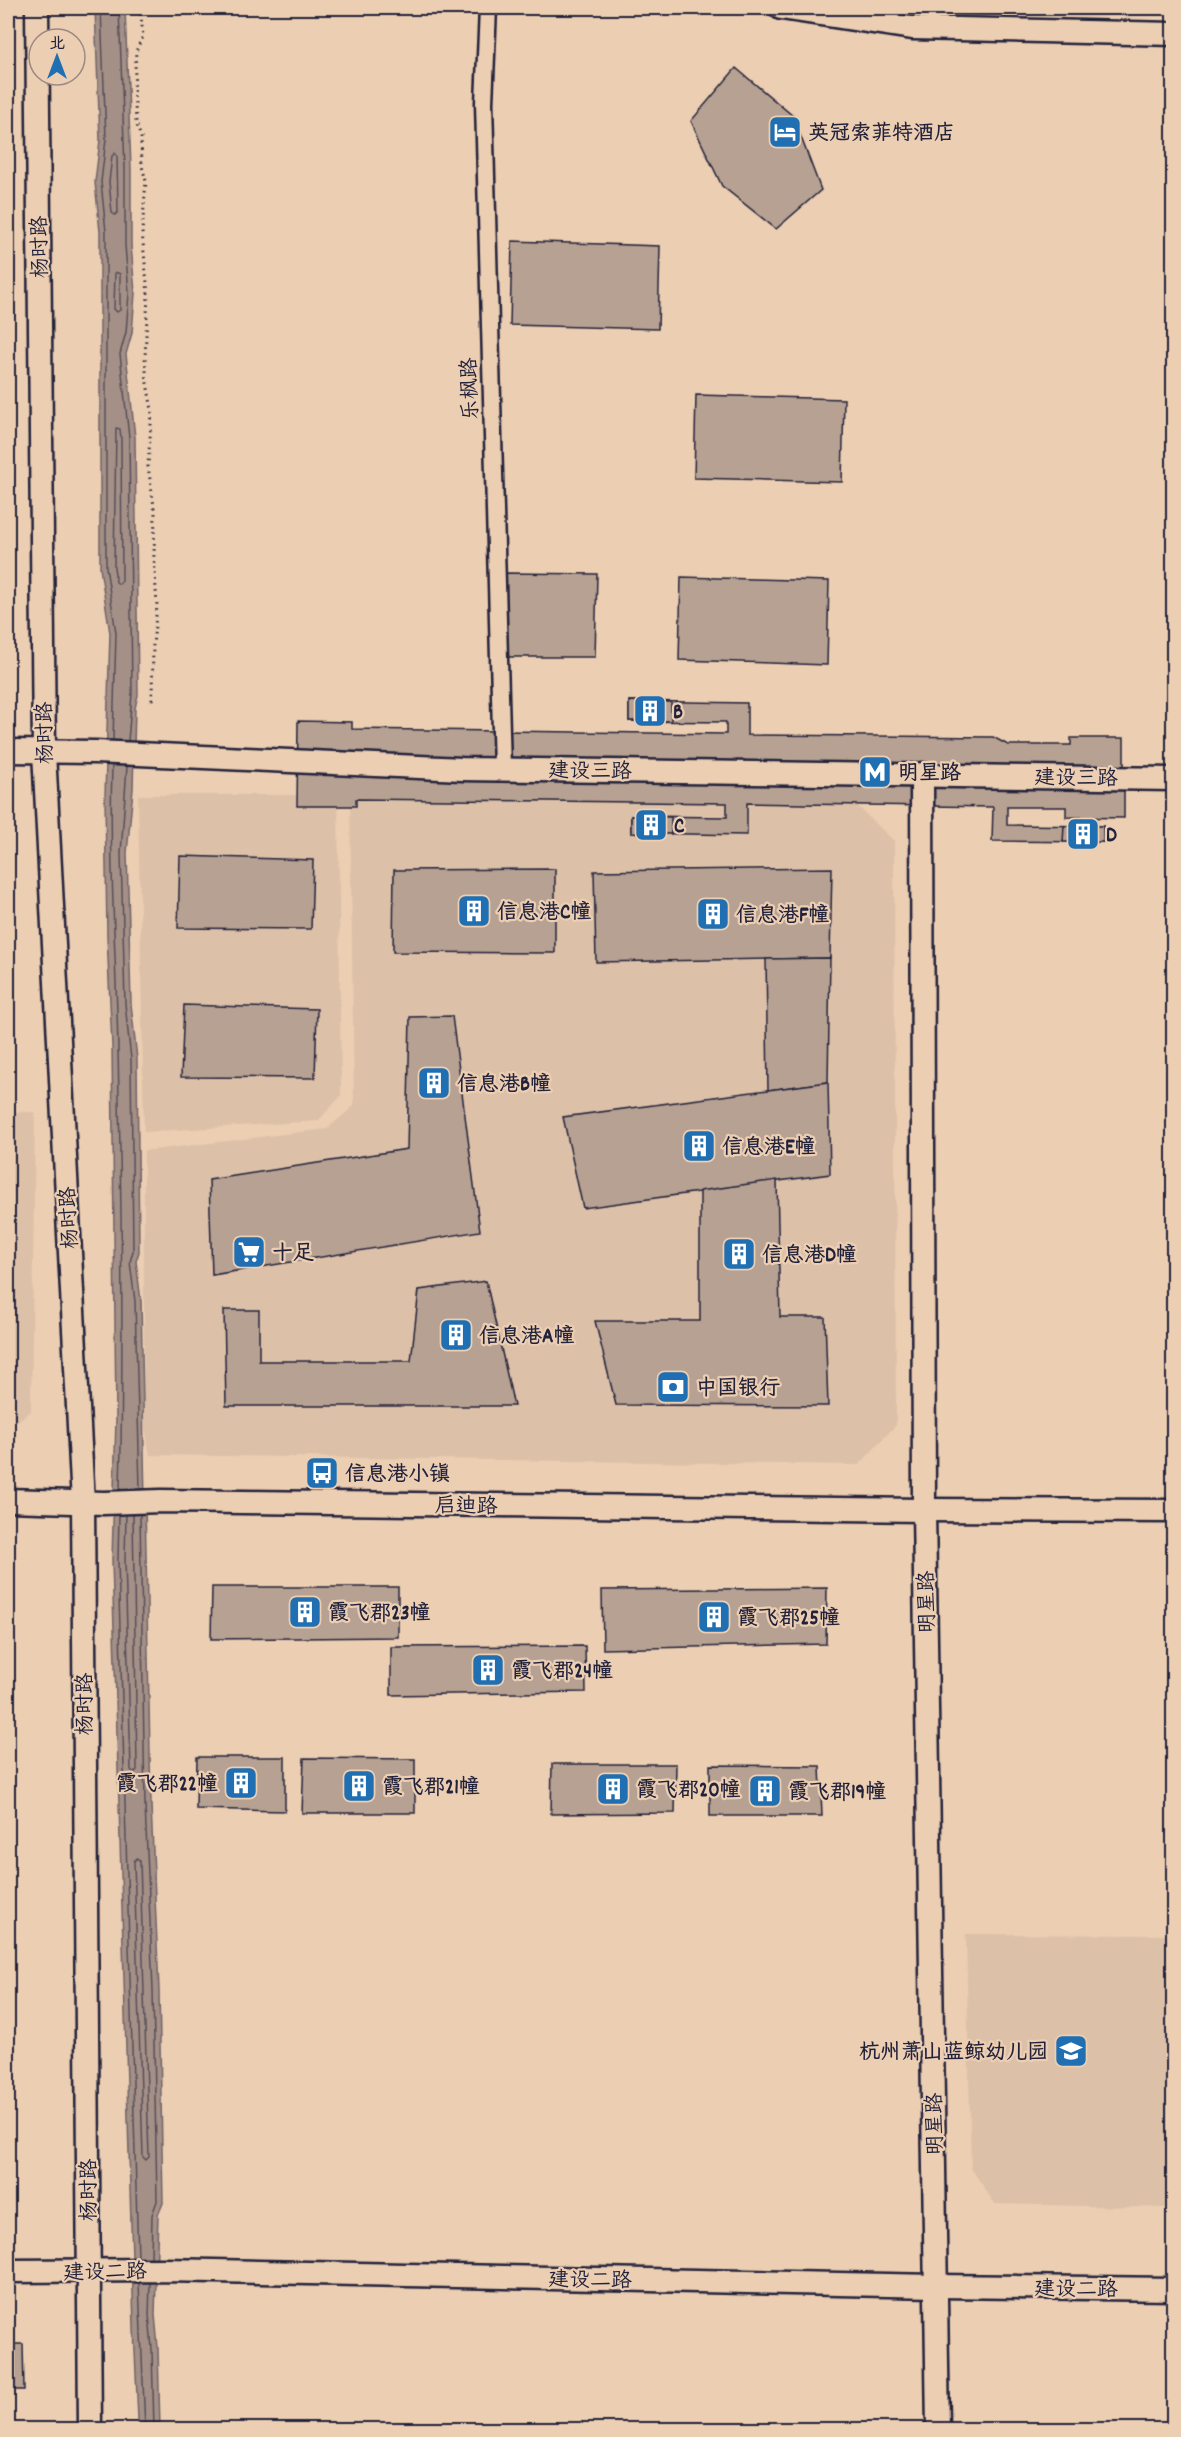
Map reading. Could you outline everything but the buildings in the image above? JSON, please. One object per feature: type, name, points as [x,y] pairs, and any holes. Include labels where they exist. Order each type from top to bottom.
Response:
[{"type":"street","name":"杨时路","points":[[37,8],[44,752],[93,1503],[88,2271],[90,2430]]},
{"type":"street","name":"乐枫路","points":[[488,8],[483,103],[502,770]]},
{"type":"street","points":[[781,8],[1173,34]]},
{"type":"street","name":"建设三路","points":[[8,751],[149,754],[502,770],[1173,779]]},
{"type":"street","name":"明星路","points":[[922,774],[924,1510],[938,2430]]},
{"type":"street","name":"启迪路","points":[[8,1500],[93,1503],[161,1501],[1173,1511]]},
{"type":"street","name":"建设二路","points":[[8,2271],[164,2270],[1173,2289]]},
{"type":"path","points":[[140,8],[143,36],[136,51],[134,89],[136,122],[141,138],[142,166],[146,181],[142,232],[148,294],[145,357],[152,410],[148,466],[155,513],[154,556],[157,606],[153,645],[152,702]]},
{"type":"shaded area","points":[[350,793],[849,798],[894,841],[896,1425],[859,1465],[150,1455],[144,1422],[144,1151],[327,1129],[354,1106]]},
{"type":"shaded area","points":[[138,795],[338,795],[341,1096],[318,1121],[144,1132]]},
{"type":"shaded area","points":[[8,1112],[35,1112],[31,1411],[8,1428]]},
{"type":"shaded area","name":"杭州萧山蓝鲸幼儿园","points":[[966,1934],[1173,1935],[1173,2208],[995,2204],[971,2168]]},
{"type":"water","points":[[95,8],[125,8],[131,169],[131,245],[135,293],[132,333],[126,354],[135,437],[138,695],[135,708],[133,789],[127,853],[131,1004],[137,1059],[139,1252],[136,1261],[141,1301],[151,1805],[159,1990],[163,2203],[158,2215],[155,2315],[160,2430],[139,2429],[138,2419],[112,1560],[116,1419],[112,1046],[107,936],[105,796],[110,633],[100,568],[100,232],[95,182],[100,140]]},
{"type":"place","name":"英冠索菲特酒店","points":[[785,132]]},
{"type":"place","name":"B","points":[[650,711]]},
{"type":"place","name":"明星路","points":[[875,772]]},
{"type":"place","name":"C","points":[[651,825]]},
{"type":"place","name":"D","points":[[1083,834]]},
{"type":"place","name":"信息港C幢","points":[[474,911]]},
{"type":"place","name":"信息港F幢","points":[[713,914]]},
{"type":"place","name":"信息港B幢","points":[[434,1083]]},
{"type":"place","name":"信息港E幢","points":[[699,1146]]},
{"type":"place","name":"十足","points":[[249,1252]]},
{"type":"place","name":"信息港D幢","points":[[739,1254]]},
{"type":"place","name":"信息港A幢","points":[[456,1335]]},
{"type":"place","name":"中国银行","points":[[673,1387]]},
{"type":"place","name":"信息港小镇","points":[[322,1473]]},
{"type":"place","name":"霞飞郡23幢","points":[[305,1612]]},
{"type":"place","name":"霞飞郡25幢","points":[[714,1617]]},
{"type":"place","name":"霞飞郡24幢","points":[[488,1670]]},
{"type":"place","name":"霞飞郡22幢","points":[[241,1783]]},
{"type":"place","name":"霞飞郡21幢","points":[[359,1786]]},
{"type":"place","name":"霞飞郡20幢","points":[[613,1789]]},
{"type":"place","name":"霞飞郡19幢","points":[[765,1791]]},
{"type":"place","name":"杭州萧山蓝鲸幼儿园","points":[[1071,2051]]}]
